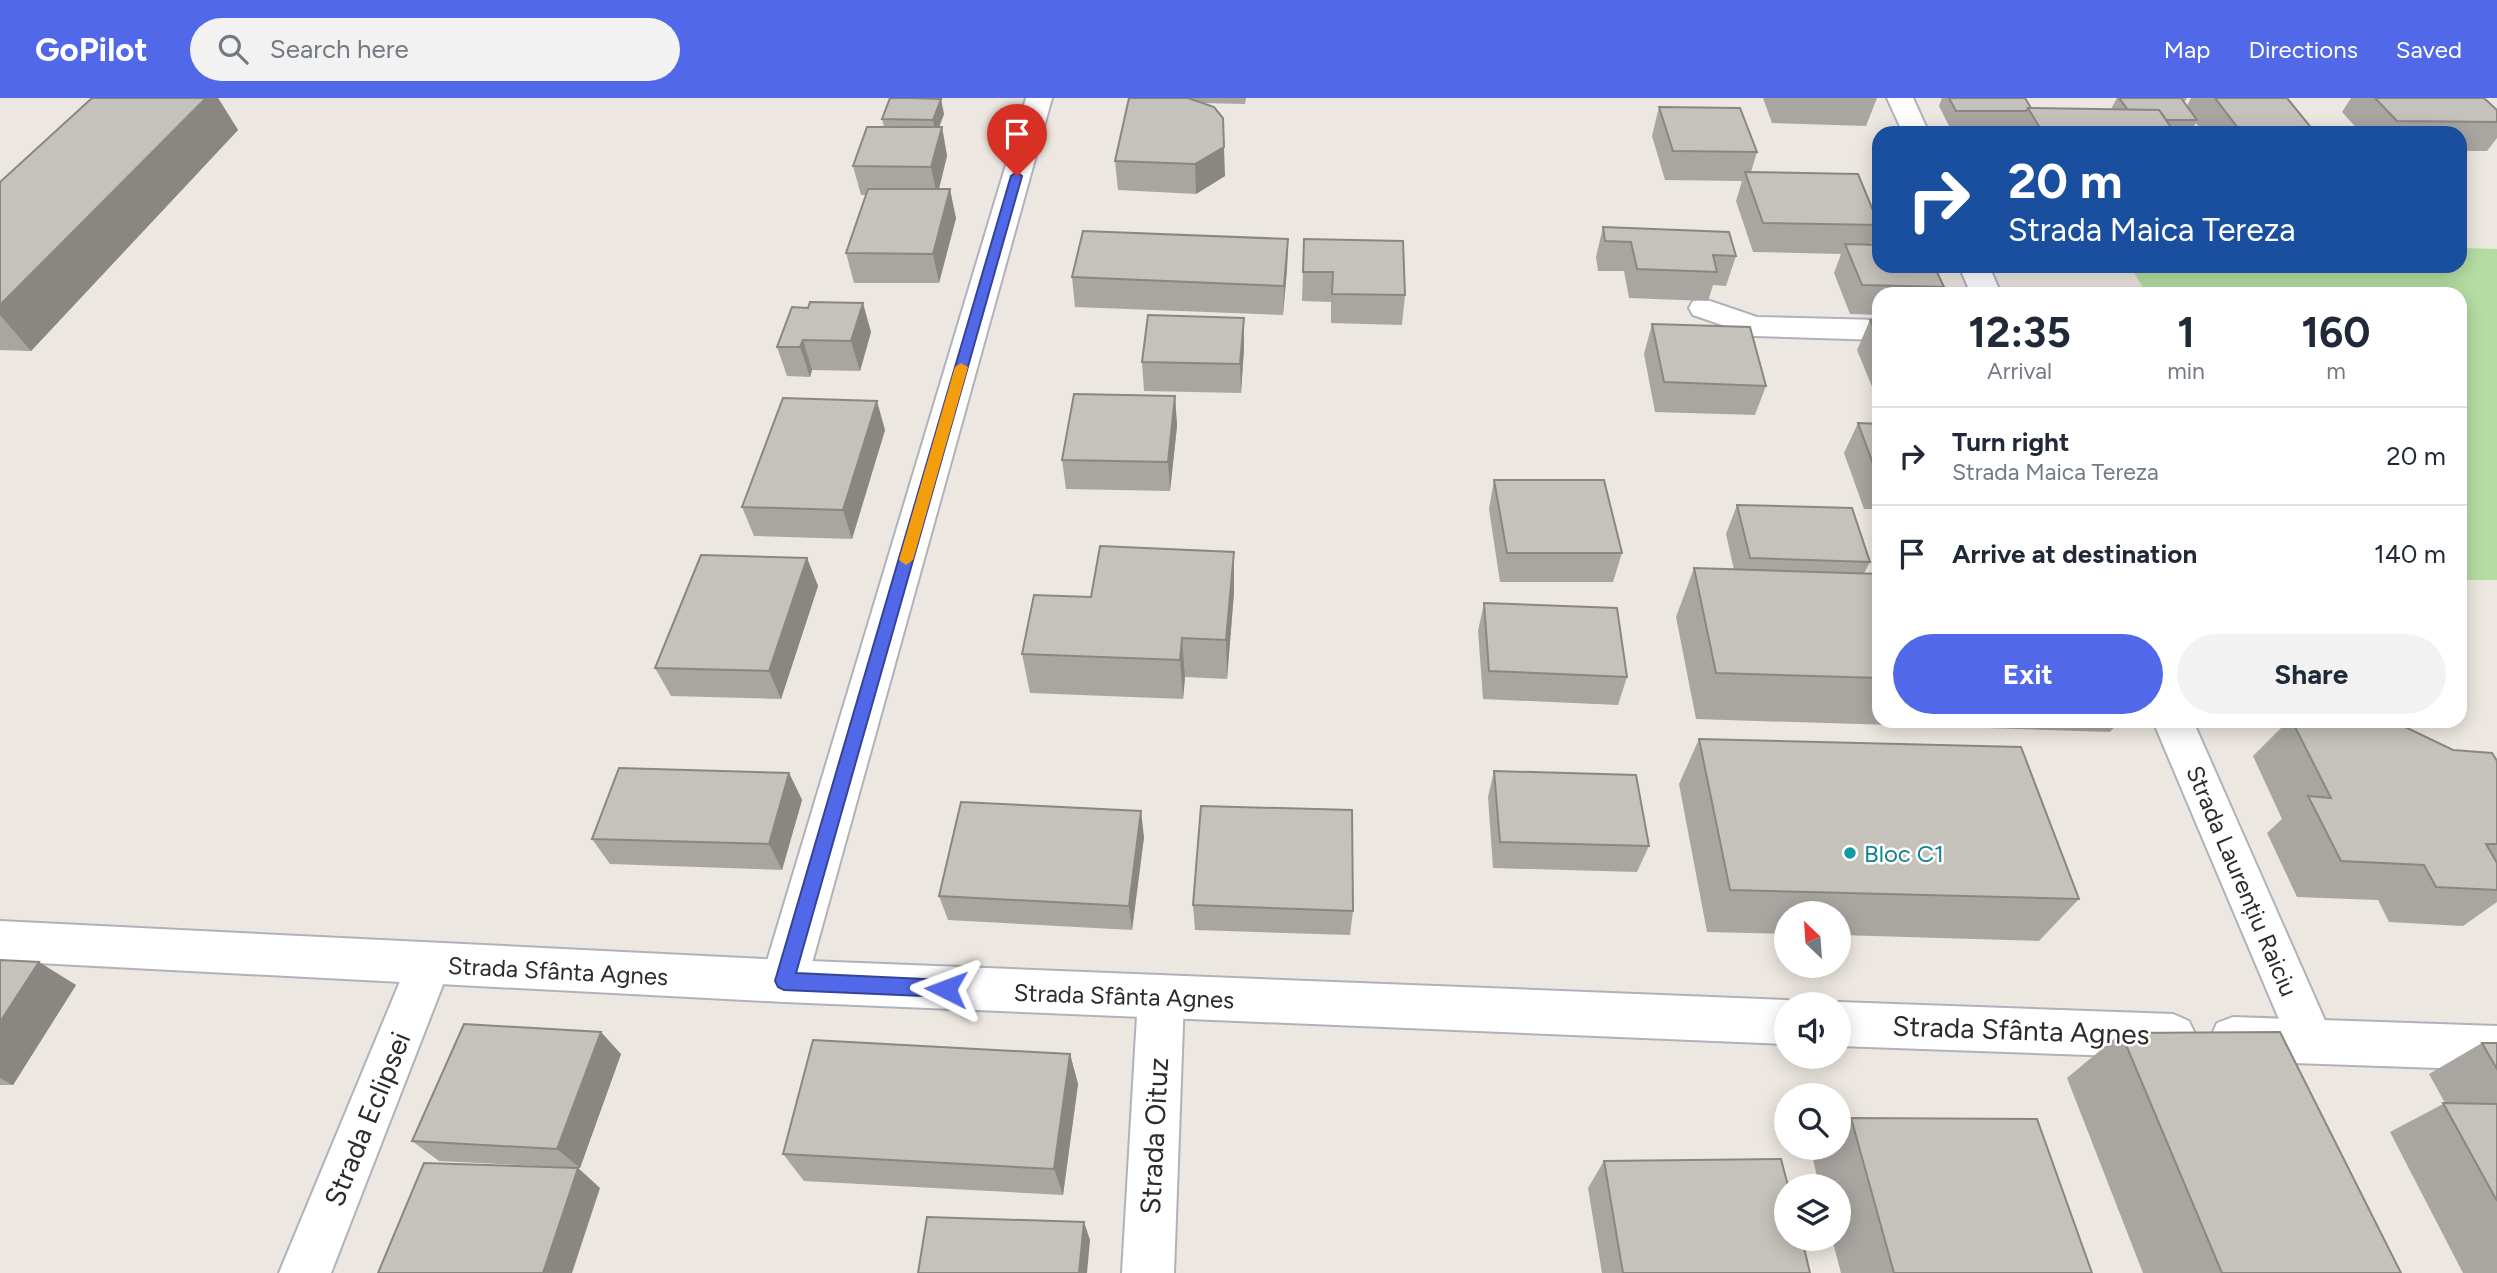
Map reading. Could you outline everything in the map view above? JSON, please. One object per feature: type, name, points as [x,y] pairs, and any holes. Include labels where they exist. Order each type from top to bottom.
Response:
[{"type":"street","points":[[784,981],[1039,98]]},
{"type":"street","points":[[1900,98],[1913,126]]},
{"type":"street","points":[[1704,308],[1754,326],[1872,330]]},
{"type":"street","name":"Strada Laurențiu Raiciu","points":[[2176,728],[2311,1041]]},
{"type":"street","name":"Strada Sfânta Agnes","points":[[0,941],[784,981],[1774,1022]]},
{"type":"street","name":"Strada Eclipsei","points":[[305,1273],[429,964]]},
{"type":"street","name":"Strada Oituz","points":[[1148,1273],[1161,998]]},
{"type":"street","name":"Strada Sfânta Agnes","points":[[1851,1024],[2497,1048]]},
{"type":"street","points":[[2248,1039],[2272,1088]]},
{"type":"green space","points":[[2467,248],[2497,249],[2497,580],[2467,580],[2467,287],[2143,287],[2134,273],[2467,273]]},
{"type":"building","points":[[92,98],[206,98],[0,305],[0,182]]},
{"type":"building","points":[[890,98],[941,99],[933,120],[882,119]]},
{"type":"building","points":[[1129,98],[1188,98],[1214,107],[1223,118],[1224,147],[1195,164],[1115,161]]},
{"type":"building","points":[[1949,98],[2025,98],[2031,108],[2026,111],[1956,111]]},
{"type":"building","points":[[2119,98],[2181,98],[2197,120],[2166,120],[2159,110],[2128,110]]},
{"type":"building","points":[[2215,98],[2287,98],[2310,126],[2236,126]]},
{"type":"building","points":[[2375,98],[2484,98],[2497,110],[2497,122],[2397,121]]},
{"type":"building","points":[[1659,107],[1740,108],[1757,152],[1673,151]]},
{"type":"building","points":[[2028,108],[2159,110],[2170,126],[2039,126]]},
{"type":"building","points":[[867,127],[942,127],[931,167],[853,166]]},
{"type":"building","points":[[1745,172],[1858,174],[1872,208],[1872,225],[1763,223]]},
{"type":"building","points":[[868,189],[950,189],[933,254],[846,253]]},
{"type":"building","points":[[1603,227],[1729,232],[1736,256],[1713,255],[1717,272],[1637,269],[1631,242],[1605,241]]},
{"type":"building","points":[[1083,231],[1288,239],[1284,286],[1072,277]]},
{"type":"building","points":[[1304,239],[1403,241],[1405,295],[1332,294],[1333,272],[1303,272]]},
{"type":"building","points":[[1845,244],[1872,245],[1872,273],[1937,273],[1944,287],[1862,285]]},
{"type":"building","points":[[810,302],[863,303],[851,341],[803,340],[800,347],[777,347],[792,307],[808,308]]},
{"type":"building","points":[[1148,315],[1244,318],[1240,364],[1142,362]]},
{"type":"building","points":[[1652,324],[1750,327],[1766,386],[1664,382]]},
{"type":"building","points":[[1074,394],[1175,396],[1168,462],[1062,460]]},
{"type":"building","points":[[783,398],[877,401],[843,510],[742,507]]},
{"type":"building","points":[[1858,423],[1872,424],[1872,461]]},
{"type":"building","points":[[1494,480],[1604,480],[1622,553],[1507,553]]},
{"type":"building","points":[[1737,505],[1852,508],[1870,562],[1750,558]]},
{"type":"building","points":[[1100,546],[1234,552],[1226,640],[1182,638],[1180,660],[1022,654],[1034,595],[1091,597]]},
{"type":"building","points":[[701,555],[807,558],[769,671],[655,668]]},
{"type":"building","points":[[1694,568],[1872,574],[1872,678],[1716,673]]},
{"type":"building","points":[[1484,603],[1617,608],[1627,677],[1489,671]]},
{"type":"building","points":[[2296,728],[2407,728],[2453,750],[2492,753],[2497,761],[2497,844],[2486,844],[2497,863],[2497,890],[2436,887],[2424,865],[2341,861],[2308,796],[2331,798]]},
{"type":"building","points":[[1699,739],[2021,747],[2079,899],[1730,890]]},
{"type":"building","points":[[619,768],[789,773],[769,844],[592,839]]},
{"type":"building","points":[[1494,771],[1636,775],[1649,846],[1500,842]]},
{"type":"building","points":[[961,802],[1141,811],[1129,906],[939,896]]},
{"type":"building","points":[[1201,806],[1352,810],[1353,911],[1193,905]]},
{"type":"building","points":[[0,960],[39,962],[0,1022]]},
{"type":"building","points":[[464,1024],[601,1032],[557,1149],[412,1141]]},
{"type":"building","points":[[2280,1032],[2401,1273],[2222,1273],[2121,1033]]},
{"type":"building","points":[[813,1040],[1070,1054],[1054,1169],[783,1154]]},
{"type":"building","points":[[2482,1043],[2497,1043],[2497,1069]]},
{"type":"building","points":[[2443,1103],[2497,1104],[2497,1201]]},
{"type":"building","points":[[1851,1118],[2037,1119],[2092,1273],[1894,1273]]},
{"type":"building","points":[[1781,1160],[1785,1174],[1774,1174],[1774,1251],[1805,1251],[1810,1273],[1623,1273],[1604,1161]]},
{"type":"building","points":[[424,1163],[578,1168],[543,1273],[378,1273]]},
{"type":"building","points":[[927,1217],[1084,1222],[1079,1273],[918,1273]]},
{"type":"slow traffic","points":[[906,560],[961,367]]},
{"type":"place","name":"Bloc C1","points":[[1850,853]]},
{"type":"route","points":[[946,989],[784,981],[1017,176]]}]
